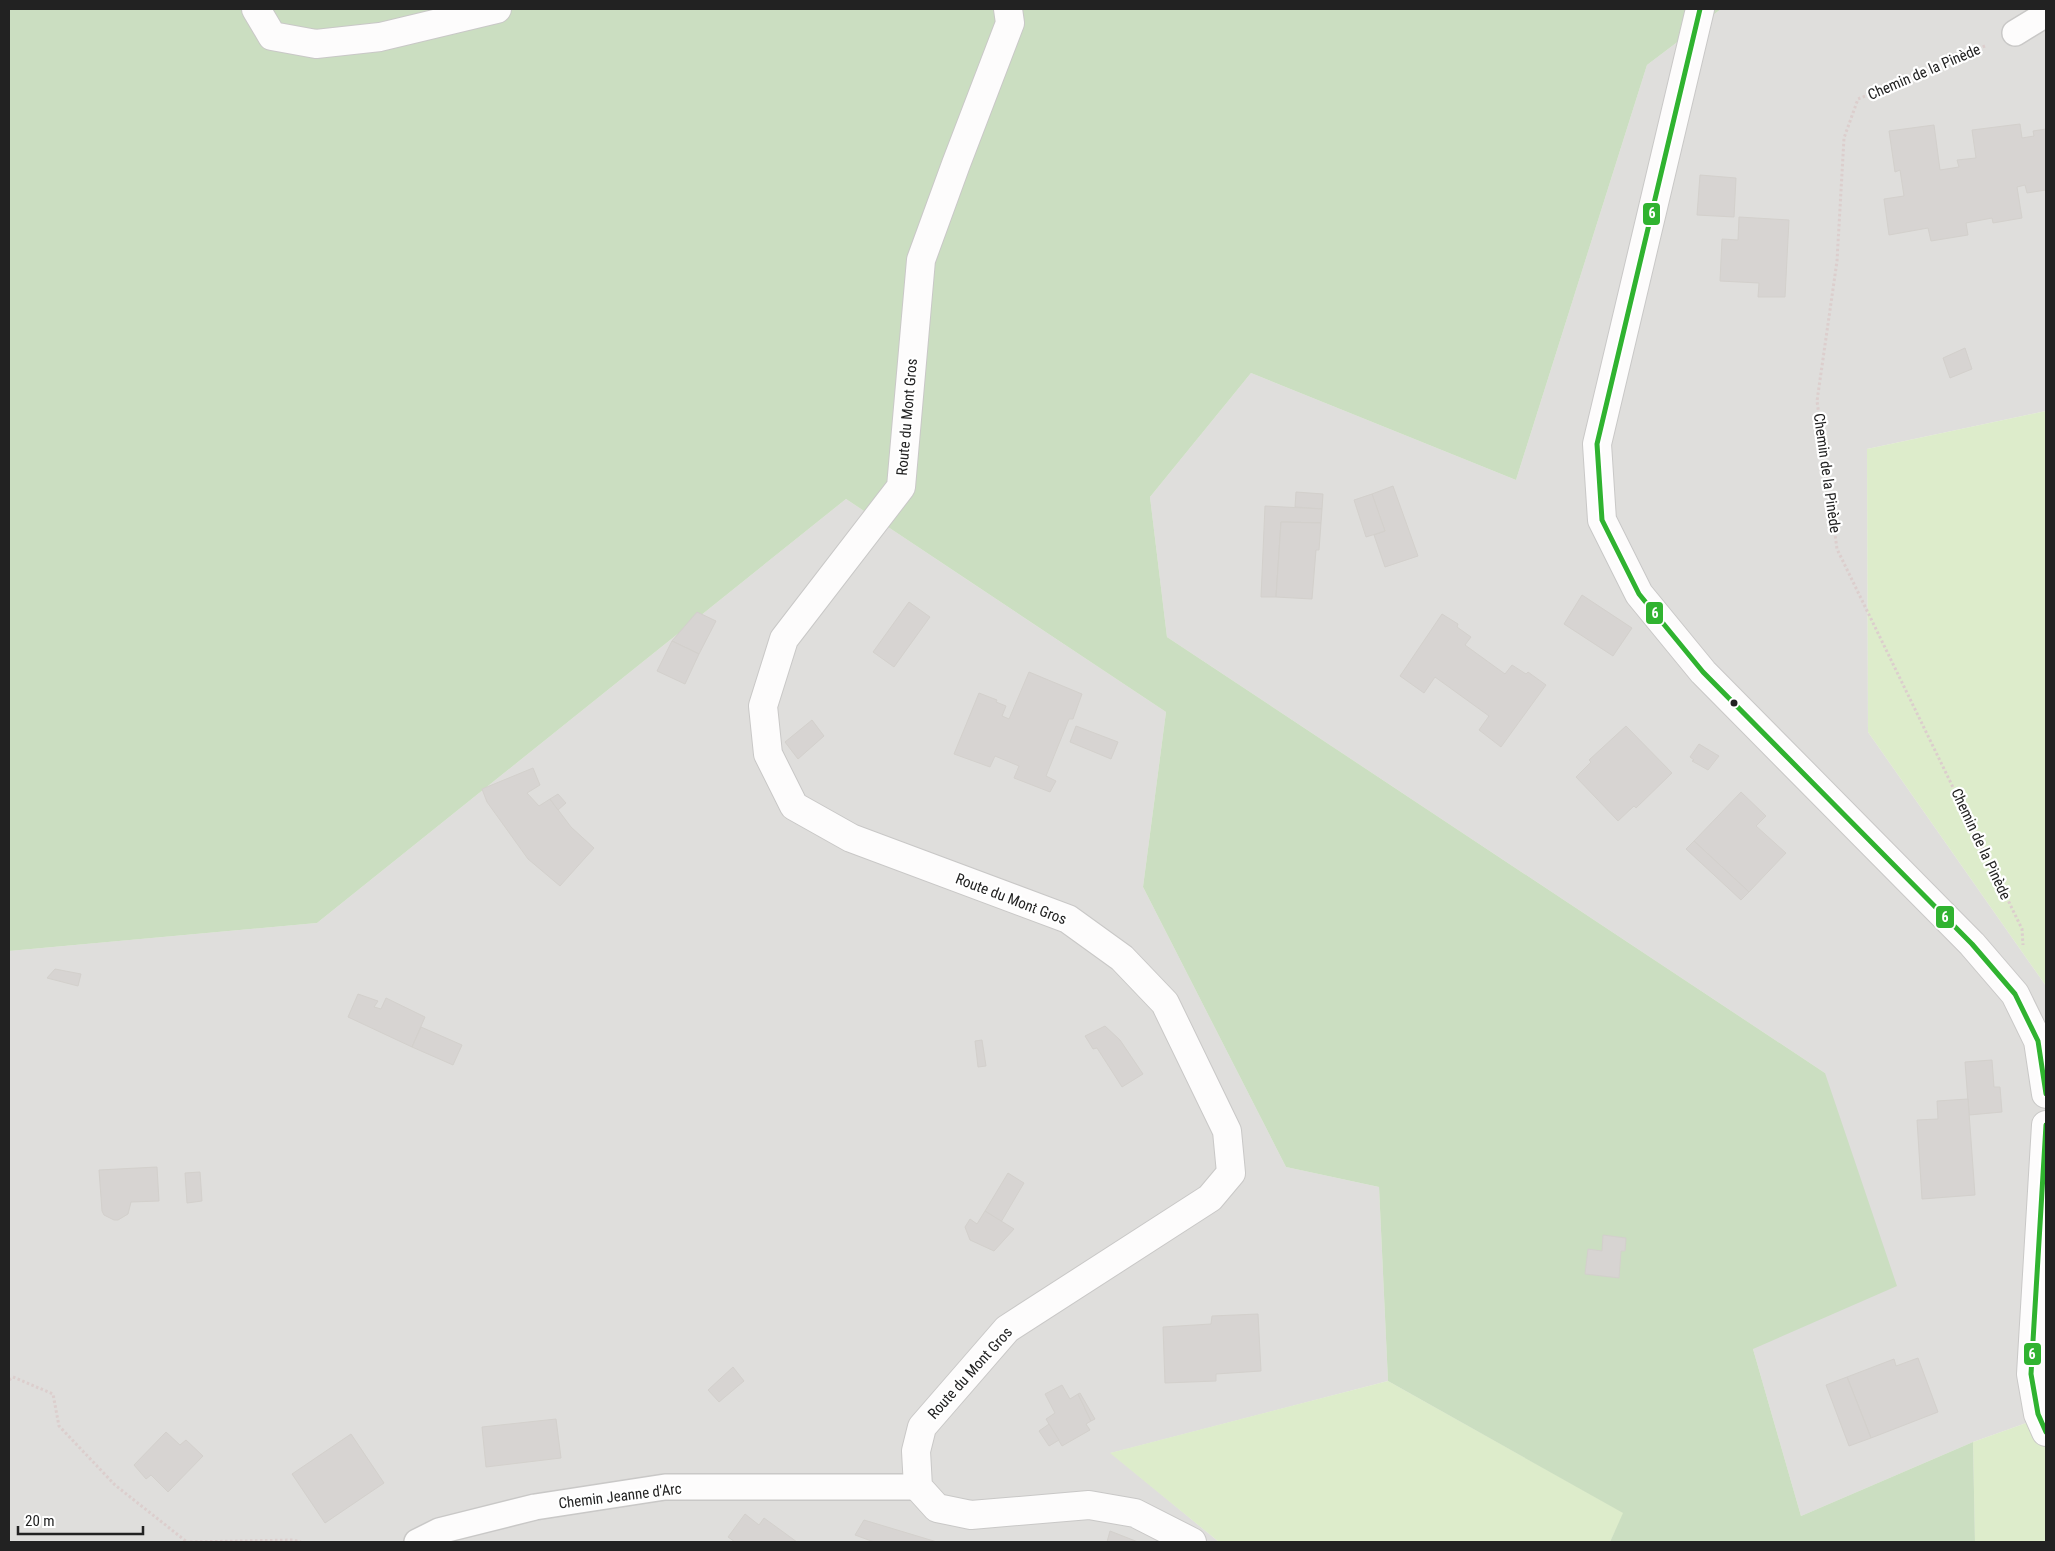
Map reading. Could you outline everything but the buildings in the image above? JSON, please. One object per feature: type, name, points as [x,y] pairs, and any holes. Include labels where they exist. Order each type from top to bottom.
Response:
[{"type":"street","points":[[256,9],[272,36],[316,44],[380,37],[497,9]]},
{"type":"street","name":"Route du Mont Gros","points":[[918,1488],[916,1451],[922,1427],[1007,1329],[1210,1198],[1231,1173],[1227,1130],[1165,1004],[1122,958],[1068,919],[851,838],[794,806],[768,754],[763,706],[784,639],[901,487],[921,260],[1010,23],[1008,9]]},
{"type":"street","points":[[1700,9],[1597,444],[1602,520],[1639,594],[1702,672],[1972,944],[2016,994],[2038,1041],[2046,1094]]},
{"type":"street","points":[[2046,1125],[2030,1374],[2038,1414],[2046,1432]]},
{"type":"street","points":[[918,1488],[937,1508],[971,1515],[1089,1505],[1135,1513],[1192,1542]]},
{"type":"lane","points":[[2015,33],[2046,14]]},
{"type":"lane","name":"Chemin Jeanne d'Arc","points":[[417,1542],[439,1531],[535,1507],[665,1487],[918,1488]]},
{"type":"path","name":"Chemin de la Pinède","points":[[2015,33],[1858,99],[1844,138],[1837,261],[1817,401],[1837,549],[2022,929],[2023,948]]},
{"type":"path","points":[[9,1380],[13,1377],[52,1394],[59,1426],[115,1485],[189,1542],[293,1540],[301,1542]]},
{"type":"shaded area","points":[[1721,9],[2046,9],[2046,411],[1867,449],[1868,732],[2046,986],[2046,1416],[1973,1442],[1801,1516],[1753,1349],[1825,1073],[1167,637],[1150,497],[1251,373],[1516,480],[1647,65]]},
{"type":"shaded area","points":[[846,499],[1166,712],[1143,887],[1286,1167],[1379,1187],[1388,1381],[1111,1453],[1219,1542],[9,1542],[9,951],[317,923]]},
{"type":"green space","points":[[9,9],[1721,9],[1647,65],[1516,480],[1251,373],[1150,497],[1167,637],[1825,1073],[1897,1286],[1753,1349],[1801,1516],[1973,1442],[1975,1542],[1610,1542],[1623,1513],[1388,1381],[1379,1187],[1286,1167],[1143,887],[1166,712],[846,499],[317,923],[9,951]]},
{"type":"green space","points":[[2046,411],[2046,986],[1868,732],[1867,449]]},
{"type":"green space","points":[[1388,1381],[1624,1513],[1610,1542],[1219,1542],[1110,1453]]},
{"type":"green space","points":[[2046,1416],[2046,1542],[1975,1542],[1973,1442]]},
{"type":"transit line","name":"6","points":[[1700,9],[1597,444],[1602,520],[1639,594],[1703,672],[1972,944],[2015,994],[2038,1041],[2046,1094]]},
{"type":"transit line","name":"6","points":[[2046,1125],[2031,1374],[2038,1414],[2046,1432]]}]
